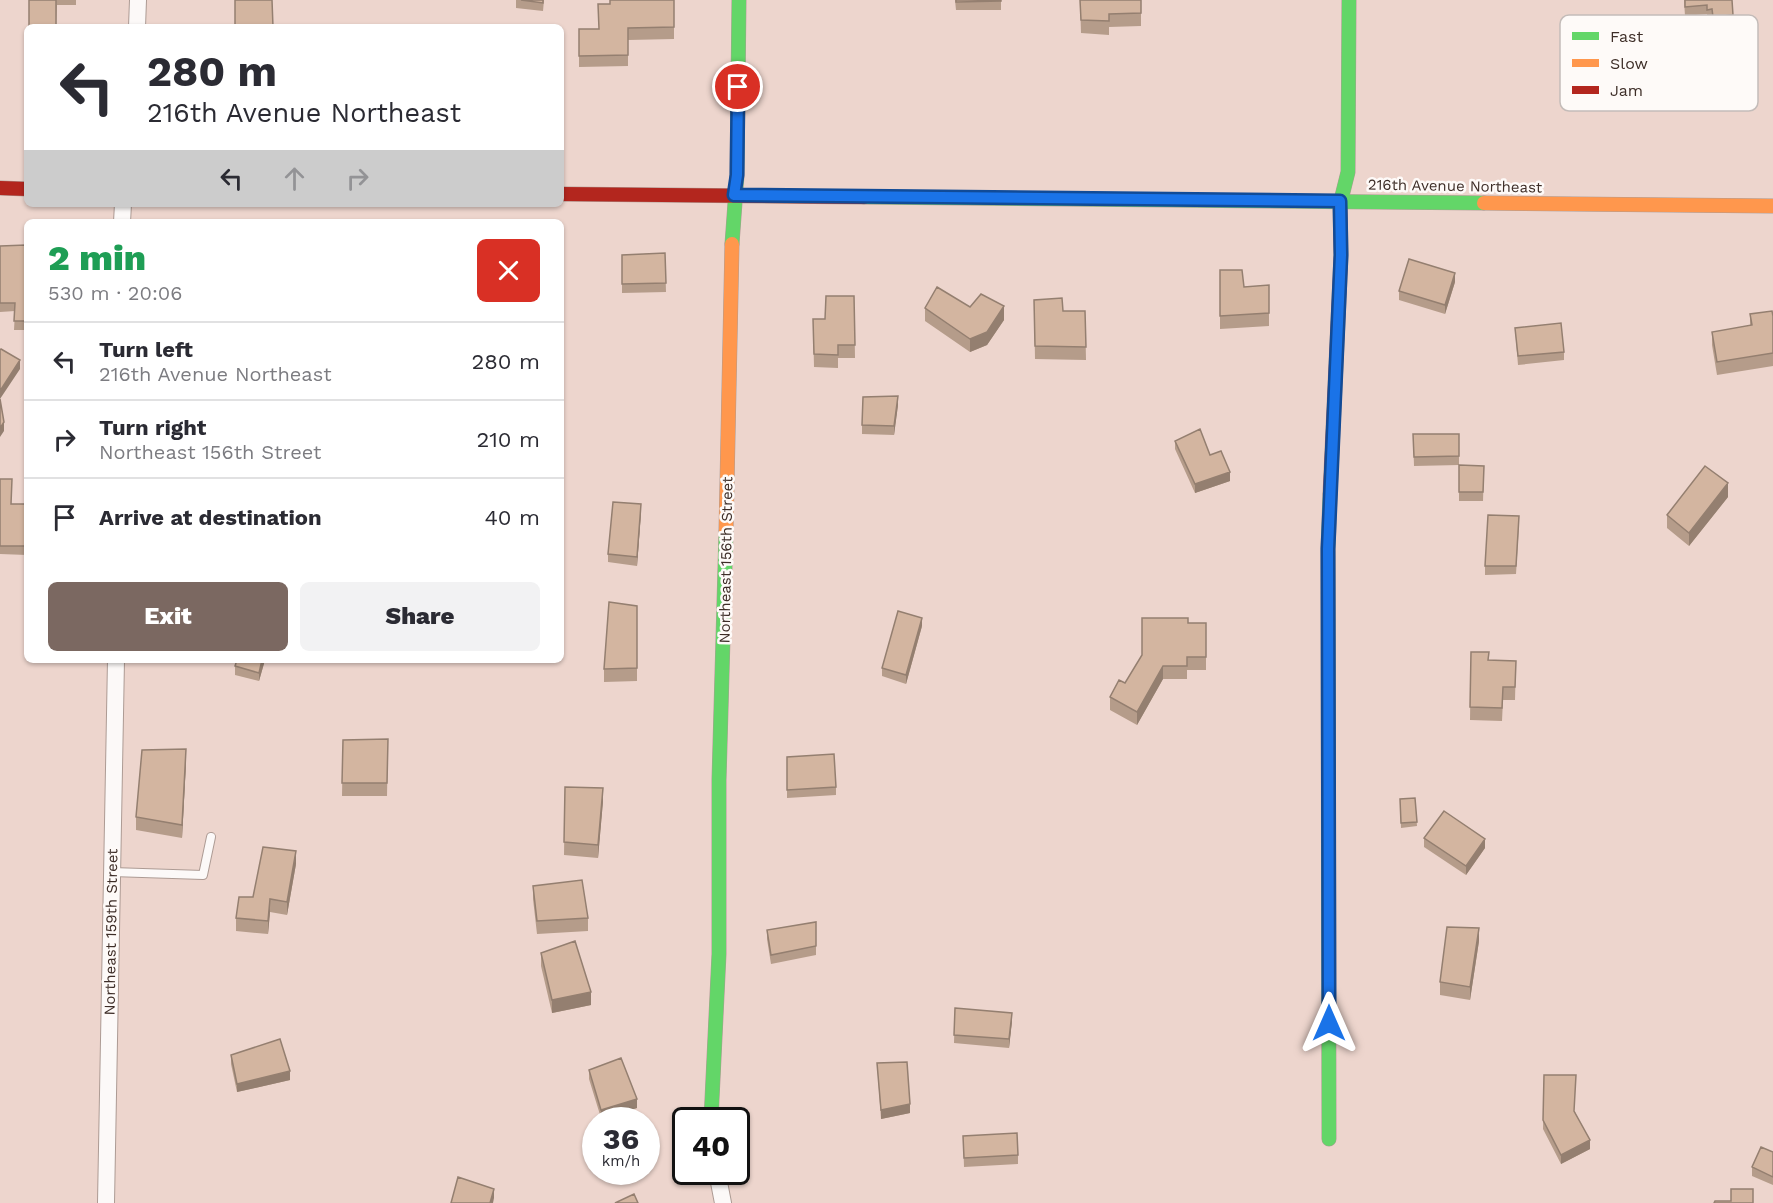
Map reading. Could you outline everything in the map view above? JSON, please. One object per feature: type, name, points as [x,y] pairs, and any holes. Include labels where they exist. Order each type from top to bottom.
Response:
[{"type":"street","points":[[137,24],[138,0]]},
{"type":"street","name":"Northeast 156th Street","points":[[712,1107],[719,954],[719,780],[734,195],[737,175],[739,0]]},
{"type":"street","points":[[1329,1139],[1328,549],[1341,255],[1340,201],[1348,172],[1349,0]]},
{"type":"street","points":[[0,188],[24,189]]},
{"type":"street","name":"216th Avenue Northeast","points":[[564,194],[1773,206]]},
{"type":"street","name":"Northeast 159th Street","points":[[106,1203],[116,663]]},
{"type":"street","points":[[720,1185],[723,1203]]},
{"type":"lane","points":[[112,872],[203,875],[211,837]]},
{"type":"building","points":[[29,0],[56,0],[56,24],[29,24]]},
{"type":"building","points":[[235,0],[272,0],[273,24],[235,24]]},
{"type":"building","points":[[521,0],[543,0],[543,3]]},
{"type":"building","points":[[610,0],[674,0],[674,27],[628,28],[628,55],[579,56],[579,29],[599,29],[598,4],[610,4]]},
{"type":"building","points":[[956,0],[1001,0],[1001,1],[956,2]]},
{"type":"building","points":[[1080,0],[1141,0],[1141,13],[1109,14],[1109,21],[1081,20]]},
{"type":"building","points":[[1685,0],[1732,0],[1733,15],[1713,15],[1712,9],[1707,10],[1707,5],[1685,7]]},
{"type":"building","points":[[24,245],[24,321],[14,321],[15,303],[0,303],[0,246]]},
{"type":"building","points":[[665,253],[666,283],[622,284],[622,255]]},
{"type":"building","points":[[1409,259],[1455,273],[1445,305],[1399,291]]},
{"type":"building","points":[[1220,270],[1242,270],[1244,287],[1269,285],[1269,313],[1220,316]]},
{"type":"building","points":[[937,287],[970,307],[981,294],[1004,306],[987,332],[970,339],[925,308]]},
{"type":"building","points":[[826,296],[854,296],[855,345],[838,345],[838,355],[814,354],[813,319],[825,319]]},
{"type":"building","points":[[1062,298],[1063,311],[1085,311],[1086,347],[1035,346],[1034,300]]},
{"type":"building","points":[[1772,311],[1773,353],[1717,362],[1712,332],[1752,325],[1750,314]]},
{"type":"building","points":[[1561,323],[1564,352],[1518,356],[1515,328]]},
{"type":"building","points":[[0,350],[20,360],[0,391]]},
{"type":"building","points":[[898,396],[894,426],[862,425],[863,397]]},
{"type":"building","points":[[0,399],[4,422],[0,428]]},
{"type":"building","points":[[1200,429],[1210,455],[1221,451],[1230,472],[1195,484],[1175,441]]},
{"type":"building","points":[[1413,434],[1459,434],[1459,456],[1414,457]]},
{"type":"building","points":[[1459,465],[1484,466],[1483,492],[1459,492]]},
{"type":"building","points":[[1705,466],[1728,483],[1689,533],[1667,515]]},
{"type":"building","points":[[0,479],[12,479],[11,504],[24,504],[24,546],[0,546]]},
{"type":"building","points":[[613,502],[641,504],[637,557],[608,554]]},
{"type":"building","points":[[1488,515],[1519,516],[1516,566],[1485,566]]},
{"type":"building","points":[[609,602],[637,606],[637,668],[604,669]]},
{"type":"building","points":[[898,611],[922,618],[906,675],[882,668]]},
{"type":"building","points":[[1142,618],[1188,618],[1188,623],[1206,623],[1206,657],[1187,657],[1187,666],[1163,666],[1137,712],[1110,697],[1119,680],[1125,683],[1142,655]]},
{"type":"building","points":[[1471,652],[1489,652],[1488,660],[1516,661],[1515,687],[1503,687],[1502,708],[1470,707]]},
{"type":"building","points":[[236,663],[261,663],[259,673],[235,666]]},
{"type":"building","points":[[388,739],[387,783],[342,783],[343,740]]},
{"type":"building","points":[[186,749],[182,825],[136,817],[142,750]]},
{"type":"building","points":[[834,754],[836,787],[787,790],[787,757]]},
{"type":"building","points":[[565,787],[603,788],[598,845],[564,842]]},
{"type":"building","points":[[1415,798],[1417,822],[1401,823],[1400,799]]},
{"type":"building","points":[[1444,811],[1485,839],[1466,866],[1424,838]]},
{"type":"building","points":[[263,847],[296,851],[287,902],[270,899],[268,921],[236,918],[239,897],[253,897]]},
{"type":"building","points":[[582,880],[588,918],[537,921],[533,886]]},
{"type":"building","points":[[816,922],[816,946],[771,955],[767,930]]},
{"type":"building","points":[[1447,927],[1479,928],[1470,987],[1440,982]]},
{"type":"building","points":[[575,941],[591,992],[552,1000],[541,953]]},
{"type":"building","points":[[955,1008],[1012,1013],[1009,1039],[954,1035]]},
{"type":"building","points":[[280,1039],[290,1071],[237,1084],[231,1055]]},
{"type":"building","points":[[621,1058],[637,1099],[611,1107],[600,1107],[589,1070]]},
{"type":"building","points":[[907,1062],[910,1104],[881,1110],[877,1063]]},
{"type":"building","points":[[1544,1075],[1576,1075],[1574,1111],[1590,1140],[1561,1155],[1543,1120]]},
{"type":"building","points":[[1017,1133],[1018,1155],[964,1158],[963,1136]]},
{"type":"building","points":[[1761,1147],[1773,1152],[1773,1177],[1752,1167]]},
{"type":"building","points":[[458,1177],[494,1189],[490,1203],[451,1203]]},
{"type":"building","points":[[1731,1189],[1753,1189],[1753,1203],[1714,1203],[1715,1201],[1731,1201]]},
{"type":"building","points":[[634,1194],[638,1203],[615,1203]]},
{"type":"traffic: fast","points":[[732,244],[737,175],[739,0]]},
{"type":"traffic: fast","points":[[1340,204],[1348,172],[1349,0]]},
{"type":"traffic: fast","points":[[864,197],[1484,203]]},
{"type":"traffic: fast","points":[[1329,1139],[1328,549],[1330,494]]},
{"type":"traffic: fast","points":[[712,1107],[719,954],[719,780],[726,532]]},
{"type":"traffic: slow","points":[[1484,203],[1773,206]]},
{"type":"traffic: slow","points":[[726,532],[732,244]]},
{"type":"traffic: jam","points":[[0,188],[24,189]]},
{"type":"traffic: jam","points":[[564,194],[864,197]]},
{"type":"traffic: jam","points":[[1330,494],[1341,255],[1340,204]]},
{"type":"route","points":[[738,87],[737,175],[734,195],[1340,201],[1341,255],[1328,549],[1329,1023]]}]
